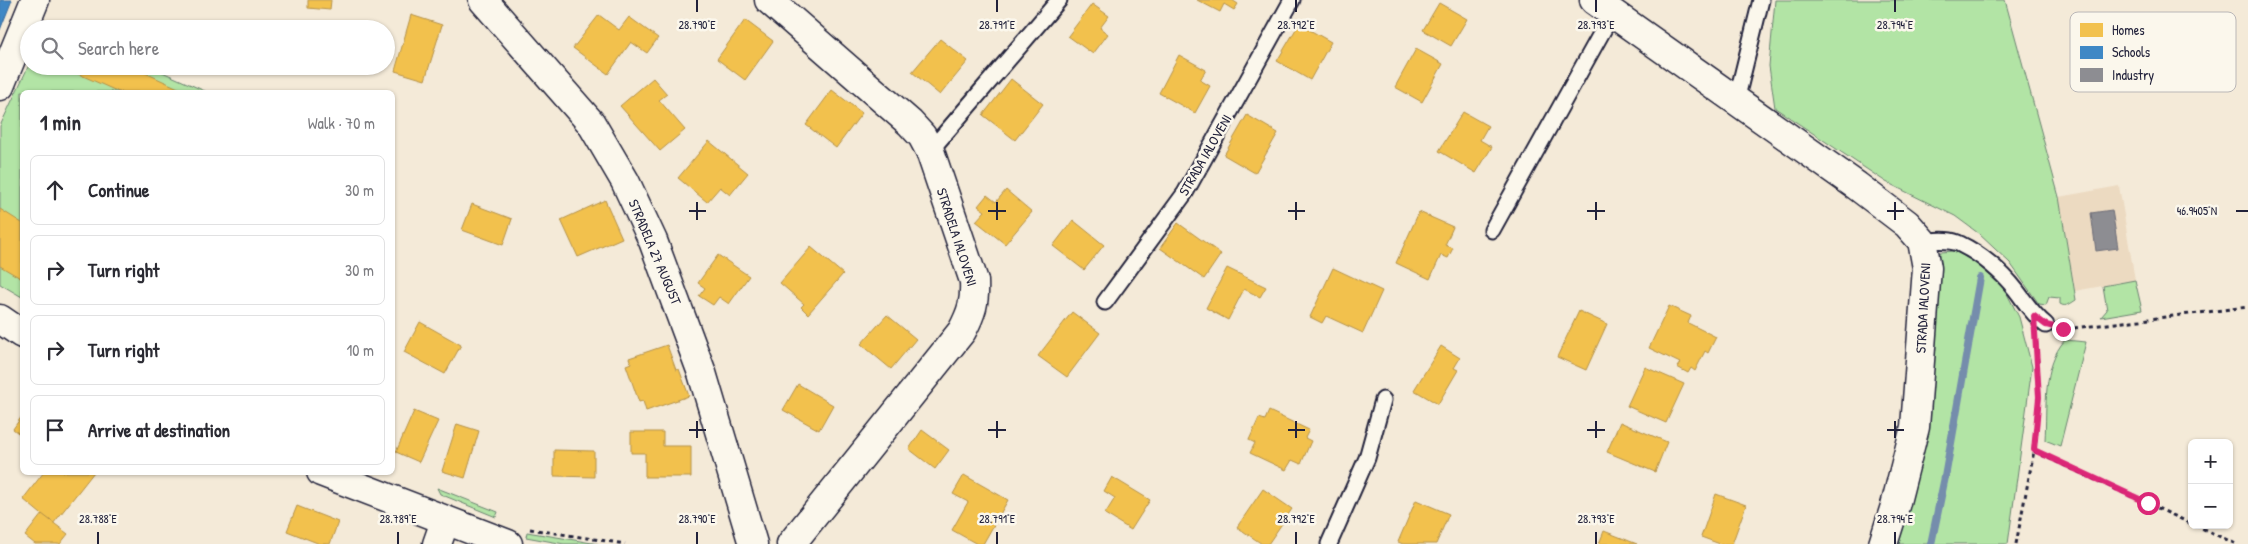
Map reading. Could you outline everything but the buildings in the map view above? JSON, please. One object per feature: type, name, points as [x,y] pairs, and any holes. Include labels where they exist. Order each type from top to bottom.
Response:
[{"type":"street","points":[[27,20],[35,0]]},
{"type":"street","name":"STRADELA 27 AUGUST","points":[[483,0],[591,122],[625,181],[653,242],[702,373],[753,544]]},
{"type":"street","name":"STRADELA IALOVENI","points":[[769,0],[910,123],[922,136],[930,150],[974,281],[975,299],[970,316],[962,331],[791,544]]},
{"type":"street","points":[[1603,7],[1857,186],[1907,224],[1922,241]]},
{"type":"street","points":[[0,86],[20,37]]},
{"type":"street","name":"STRADA IALOVENI","points":[[1883,544],[1895,506],[1914,427],[1927,268],[1922,241]]},
{"type":"street","points":[[0,319],[20,333]]},
{"type":"street","points":[[330,475],[441,532],[508,544]]},
{"type":"lane","points":[[930,150],[1059,0]]},
{"type":"lane","name":"STRADA IALOVENI","points":[[1105,302],[1185,192],[1292,0]]},
{"type":"lane","points":[[1736,101],[1761,0]]},
{"type":"lane","points":[[1492,230],[1603,7]]},
{"type":"lane","points":[[1922,241],[1943,240],[1960,243],[1995,268],[2012,284],[2040,320]]},
{"type":"lane","points":[[1329,544],[1367,458],[1383,400]]},
{"type":"path","points":[[2016,544],[2034,450],[2039,397],[2040,320],[2063,329],[2080,328],[2248,307]]},
{"type":"path","points":[[2034,450],[2188,522]]},
{"type":"path","points":[[2204,529],[2236,544]]},
{"type":"shaded area","points":[[2119,186],[2135,280],[2075,291],[2059,197]]},
{"type":"green space","points":[[1775,0],[2005,0],[2059,197],[2076,300],[2068,305],[2064,305],[2060,304],[2060,298],[2049,297],[2046,305],[2039,304],[2010,263],[1978,233],[1955,216],[1886,182],[1775,108],[1769,66]]},
{"type":"green space","points":[[24,75],[169,75],[203,90],[20,90],[20,296],[0,284],[0,126]]},
{"type":"green space","points":[[1955,251],[1973,261],[2004,288],[2019,317],[2032,367],[2008,544],[1893,544],[1924,431],[1940,252]]},
{"type":"green space","points":[[2135,280],[2142,310],[2101,317],[2107,310],[2103,286]]},
{"type":"green space","points":[[2065,340],[2086,342],[2060,446],[2045,440],[2046,401],[2052,362]]},
{"type":"green space","points":[[437,488],[498,512],[496,517],[440,494]]},
{"type":"green space","points":[[527,532],[598,544],[564,544],[526,537]]},
{"type":"waterway","points":[[1931,544],[1945,477],[1980,278]]},
{"type":"route","points":[[2063,329],[2046,325],[2034,316],[2039,397],[2034,450],[2148,503]]}]
